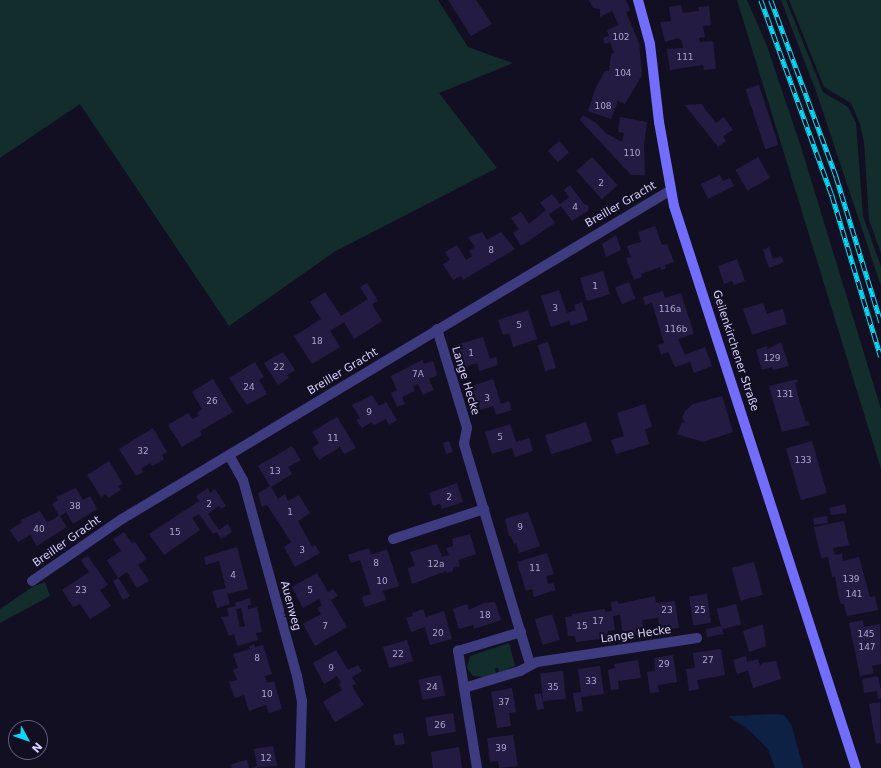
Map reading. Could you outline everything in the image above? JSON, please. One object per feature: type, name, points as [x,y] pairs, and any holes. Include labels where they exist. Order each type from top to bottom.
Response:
[{"type":"main road","name":"Geilenkirchener Straße","points":[[638,0],[650,44],[671,190],[814,632],[834,704],[856,768]]},
{"type":"street","name":"Breiller Gracht","points":[[32,581],[90,539],[437,329],[671,190]]},
{"type":"street","name":"Lange Hecke","points":[[437,329],[467,428],[464,444],[530,664]]},
{"type":"street","name":"Auenweg","points":[[229,455],[243,480],[302,701],[300,768]]},
{"type":"street","points":[[393,539],[484,509]]},
{"type":"street","points":[[477,768],[458,651],[521,632]]},
{"type":"street","name":"Lange Hecke","points":[[464,688],[520,672],[530,664],[697,638]]},
{"type":"green space","points":[[0,0],[438,0],[468,47],[513,63],[439,93],[497,168],[334,252],[229,326],[80,104],[0,158]]},
{"type":"green space","points":[[737,0],[747,0],[767,46],[801,147],[881,409],[881,469]]},
{"type":"green space","points":[[781,0],[786,0],[823,92],[848,107],[856,123],[863,216],[881,267],[881,286],[817,94]]},
{"type":"green space","points":[[789,0],[881,0],[881,253],[869,220],[864,142],[860,124],[851,103],[824,87]]},
{"type":"green space","points":[[45,582],[50,596],[0,623],[0,609],[34,586]]},
{"type":"green space","points":[[509,643],[515,666],[499,673],[498,668],[495,668],[496,674],[485,677],[473,676],[467,668],[470,656]]},
{"type":"water","points":[[784,715],[792,726],[803,768],[775,768],[768,749],[750,731],[728,716]]},
{"type":"building","points":[[448,0],[476,0],[492,24],[471,36]]},
{"type":"building","points":[[589,0],[626,0],[630,10],[626,12],[639,43],[642,75],[625,104],[618,101],[611,119],[588,111],[596,87],[605,71],[609,71],[611,54],[614,53],[610,42],[605,44],[603,38],[609,36],[607,30],[619,25],[612,11],[600,17],[600,9],[593,8]]},
{"type":"building","points":[[681,5],[683,13],[699,11],[698,7],[709,6],[711,25],[703,26],[705,37],[699,38],[700,42],[713,41],[716,69],[704,70],[703,65],[670,70],[667,49],[683,48],[682,41],[678,38],[665,42],[660,22],[671,21],[669,7]]},
{"type":"building","points":[[759,85],[778,145],[765,149],[746,89]]},
{"type":"building","points":[[701,104],[716,123],[724,117],[733,130],[723,136],[726,141],[718,147],[685,105]]},
{"type":"building","points":[[583,115],[596,123],[607,134],[622,142],[624,133],[618,132],[620,117],[647,122],[644,145],[645,175],[631,175],[580,120]]},
{"type":"building","points":[[559,141],[569,152],[558,162],[548,151]]},
{"type":"building","points":[[592,157],[617,185],[602,199],[576,171]]},
{"type":"building","points":[[758,157],[770,178],[747,191],[735,170]]},
{"type":"building","points":[[720,175],[723,181],[730,178],[734,186],[708,199],[701,184]]},
{"type":"building","points":[[570,185],[584,204],[589,206],[588,211],[572,221],[561,206],[549,214],[555,223],[521,246],[513,233],[519,229],[511,218],[521,212],[529,224],[546,210],[540,203],[552,194],[560,204],[569,197],[564,190]]},
{"type":"building","points":[[655,226],[662,245],[667,244],[674,262],[665,265],[666,268],[662,270],[660,267],[641,274],[642,277],[634,280],[626,258],[631,257],[627,246],[641,242],[638,232]]},
{"type":"building","points":[[482,232],[487,240],[501,232],[515,249],[463,280],[461,276],[453,280],[443,264],[450,260],[445,252],[457,245],[466,260],[472,256],[469,251],[475,247],[468,237]]},
{"type":"building","points":[[616,235],[621,250],[606,257],[602,244]]},
{"type":"building","points":[[769,247],[773,259],[781,256],[784,262],[769,268],[763,250]]},
{"type":"building","points":[[737,259],[745,281],[734,285],[732,281],[724,284],[718,266]]},
{"type":"building","points":[[603,271],[610,294],[587,301],[580,278]]},
{"type":"building","points":[[629,282],[636,299],[622,304],[615,288]]},
{"type":"building","points":[[367,283],[378,301],[372,304],[382,321],[354,339],[344,322],[330,331],[340,347],[312,364],[294,336],[321,319],[310,302],[325,292],[341,316],[368,299],[360,287]]},
{"type":"building","points":[[559,290],[567,313],[576,310],[574,305],[582,302],[588,320],[571,326],[569,321],[551,327],[541,296]]},
{"type":"building","points":[[663,291],[665,298],[681,293],[694,334],[678,339],[685,355],[705,347],[712,366],[694,373],[690,362],[675,367],[668,352],[661,355],[658,345],[664,343],[652,303],[645,305],[643,297]]},
{"type":"building","points":[[763,303],[767,314],[783,309],[787,324],[752,335],[743,309]]},
{"type":"building","points":[[528,310],[537,339],[513,347],[509,333],[503,335],[498,320]]},
{"type":"building","points":[[483,337],[490,359],[496,357],[498,365],[479,371],[477,363],[460,369],[453,346]]},
{"type":"building","points":[[548,342],[556,368],[545,371],[537,345]]},
{"type":"building","points":[[781,342],[789,366],[773,370],[772,367],[762,370],[756,350],[767,346],[768,349]]},
{"type":"building","points":[[283,352],[295,370],[287,375],[289,378],[278,385],[264,363]]},
{"type":"building","points":[[422,360],[424,364],[433,361],[437,375],[429,379],[434,390],[423,395],[418,384],[413,386],[415,391],[402,397],[405,404],[397,407],[391,393],[397,390],[391,376]]},
{"type":"building","points":[[255,362],[264,377],[259,380],[267,394],[247,405],[229,378]]},
{"type":"building","points":[[213,379],[233,412],[200,431],[202,435],[182,447],[168,425],[188,413],[193,419],[198,416],[197,413],[202,409],[192,392]]},
{"type":"building","points":[[493,379],[501,404],[509,401],[512,410],[496,415],[493,406],[480,410],[478,402],[475,403],[472,386]]},
{"type":"building","points":[[797,379],[798,382],[795,383],[800,403],[806,422],[808,421],[809,425],[782,432],[769,386]]},
{"type":"building","points":[[372,395],[379,406],[386,402],[397,420],[389,425],[386,419],[374,425],[372,422],[362,428],[356,420],[360,418],[352,405]]},
{"type":"building","points":[[722,396],[733,432],[703,442],[677,434],[682,422],[685,423],[682,417],[686,410],[693,404]]},
{"type":"building","points":[[645,404],[652,427],[645,429],[649,444],[616,454],[611,440],[624,436],[617,413]]},
{"type":"building","points":[[337,417],[356,448],[344,454],[340,447],[319,460],[312,448],[319,443],[312,432]]},
{"type":"building","points":[[586,422],[592,441],[551,454],[545,435]]},
{"type":"building","points":[[510,424],[516,442],[529,438],[533,451],[515,457],[512,448],[492,454],[485,432]]},
{"type":"building","points":[[153,428],[167,452],[162,455],[164,459],[152,466],[150,463],[141,469],[143,472],[136,476],[119,449]]},
{"type":"building","points":[[449,441],[453,452],[446,454],[443,443]]},
{"type":"building","points":[[812,441],[827,493],[801,500],[786,448]]},
{"type":"building","points":[[292,446],[301,460],[288,467],[292,474],[271,487],[278,499],[285,494],[288,501],[299,495],[310,513],[298,521],[312,547],[315,545],[320,553],[295,567],[284,547],[291,542],[267,505],[262,507],[258,493],[270,486],[258,466]]},
{"type":"building","points":[[109,461],[123,484],[118,486],[121,490],[108,498],[106,494],[101,497],[87,475]]},
{"type":"building","points":[[457,483],[463,502],[442,509],[440,504],[433,506],[429,493]]},
{"type":"building","points":[[76,488],[83,500],[90,496],[97,509],[73,524],[66,512],[60,516],[67,527],[37,546],[30,535],[18,542],[10,530],[22,522],[21,520],[40,511],[47,522],[54,519],[59,515],[52,504],[58,500],[56,497]]},
{"type":"building","points":[[208,488],[210,493],[215,489],[226,506],[221,509],[219,506],[208,514],[219,530],[228,524],[232,532],[221,539],[217,532],[213,534],[199,514],[192,518],[200,530],[164,555],[149,534],[199,501],[196,496]]},
{"type":"building","points":[[845,504],[847,513],[831,515],[829,508]]},
{"type":"building","points":[[528,512],[540,546],[519,553],[516,543],[514,544],[511,536],[509,536],[505,519]]},
{"type":"building","points":[[827,516],[828,523],[814,525],[813,518]]},
{"type":"building","points":[[844,521],[849,545],[833,548],[835,555],[842,554],[843,561],[859,557],[870,597],[875,596],[878,610],[847,616],[844,604],[841,604],[839,599],[835,576],[832,577],[828,557],[821,558],[814,527]]},
{"type":"building","points":[[124,532],[132,543],[135,542],[147,559],[138,565],[149,581],[137,588],[127,572],[118,578],[107,560],[121,551],[113,539]]},
{"type":"building","points":[[470,534],[476,554],[458,560],[460,566],[453,568],[453,571],[447,573],[446,571],[412,584],[408,568],[415,566],[410,552],[437,544],[442,557],[449,555],[446,548],[453,546],[452,539]]},
{"type":"building","points":[[237,547],[248,589],[227,594],[230,604],[217,608],[212,591],[226,588],[219,561],[206,565],[204,557]]},
{"type":"building","points":[[369,548],[371,555],[387,549],[399,586],[383,591],[386,600],[365,607],[362,597],[371,594],[360,560],[351,563],[348,555]]},
{"type":"building","points":[[547,553],[554,574],[546,576],[548,584],[553,583],[556,590],[534,597],[532,589],[526,591],[517,562]]},
{"type":"building","points":[[88,556],[108,585],[100,590],[111,606],[90,619],[80,604],[73,607],[62,590],[89,572],[81,560]]},
{"type":"building","points":[[754,562],[763,595],[741,601],[732,568]]},
{"type":"building","points":[[317,573],[328,592],[333,589],[338,596],[331,600],[347,627],[315,646],[303,624],[321,614],[317,608],[322,605],[319,599],[303,608],[292,587]]},
{"type":"building","points":[[118,578],[130,596],[123,600],[113,581]]},
{"type":"building","points":[[707,594],[711,623],[693,625],[689,597]]},
{"type":"building","points":[[655,596],[656,603],[675,601],[679,628],[660,630],[658,618],[642,620],[644,632],[623,635],[620,615],[613,616],[615,630],[608,631],[609,638],[576,642],[575,636],[568,636],[565,617],[572,616],[572,614],[605,609],[605,612],[612,611],[611,602],[618,601],[618,604]]},
{"type":"building","points":[[250,598],[251,605],[248,605],[248,609],[257,607],[262,632],[256,633],[258,640],[237,646],[234,634],[229,636],[221,617],[229,616],[227,608],[236,606],[235,603]],"holes":[[[241,608],[245,626],[240,627],[236,609]]]},
{"type":"building","points":[[495,602],[501,620],[474,629],[473,625],[459,629],[453,609],[467,604],[469,610],[484,603]]},
{"type":"building","points":[[736,604],[741,624],[722,629],[717,609]]},
{"type":"building","points":[[423,609],[426,617],[444,611],[452,639],[430,645],[425,627],[411,632],[406,618],[413,616],[412,613]]},
{"type":"building","points":[[552,614],[560,640],[543,645],[535,619]]},
{"type":"building","points":[[863,620],[864,627],[880,624],[881,664],[872,666],[874,673],[860,676],[849,623]]},
{"type":"building","points":[[763,624],[766,646],[749,652],[743,631]]},
{"type":"building","points":[[721,626],[724,634],[707,637],[706,629]]},
{"type":"building","points":[[407,640],[413,661],[389,668],[383,647]]},
{"type":"building","points":[[254,644],[255,647],[263,645],[272,674],[265,676],[267,683],[274,681],[282,709],[269,713],[266,705],[249,711],[244,695],[235,698],[229,682],[237,680],[233,670],[238,668],[233,654],[250,649],[249,646]]},
{"type":"building","points":[[721,649],[725,675],[697,680],[699,689],[689,691],[686,669],[695,668],[693,653]]},
{"type":"building","points":[[336,650],[348,670],[358,665],[362,671],[352,677],[356,684],[352,686],[364,705],[335,722],[323,702],[342,690],[339,684],[341,683],[337,676],[324,684],[313,663]]},
{"type":"building","points":[[673,655],[677,682],[658,685],[659,692],[650,693],[647,672],[655,671],[654,658]]},
{"type":"building","points":[[746,656],[747,662],[758,659],[760,666],[762,663],[776,661],[781,679],[753,688],[748,671],[737,674],[733,660]]},
{"type":"building","points":[[638,660],[641,678],[618,681],[619,689],[611,690],[608,670],[615,668],[614,664]]},
{"type":"building","points":[[600,666],[604,694],[581,697],[583,711],[576,712],[573,693],[581,692],[578,669]]},
{"type":"building","points":[[563,671],[566,699],[543,701],[540,673]]},
{"type":"building","points":[[441,675],[445,696],[422,700],[418,679]]},
{"type":"building","points":[[878,676],[881,698],[878,699],[877,691],[864,693],[862,679]]},
{"type":"building","points":[[512,688],[516,712],[509,713],[511,726],[497,728],[491,692]]},
{"type":"building","points":[[541,693],[544,709],[537,710],[534,694]]},
{"type":"building","points":[[880,702],[881,743],[876,744],[869,704]]},
{"type":"building","points":[[453,713],[456,732],[428,736],[425,717]]},
{"type":"building","points":[[403,733],[405,744],[395,746],[393,735]]},
{"type":"building","points":[[513,735],[518,766],[499,768],[498,761],[490,762],[487,738]]},
{"type":"building","points":[[273,746],[277,766],[251,768],[257,766],[254,749]]},
{"type":"building","points":[[459,747],[462,768],[433,768],[431,752]]},
{"type":"building","points":[[247,760],[249,768],[232,768],[231,765]]},
{"type":"railway","points":[[761,0],[832,195],[881,357]]},
{"type":"railway","points":[[771,0],[836,176],[881,322]]}]
